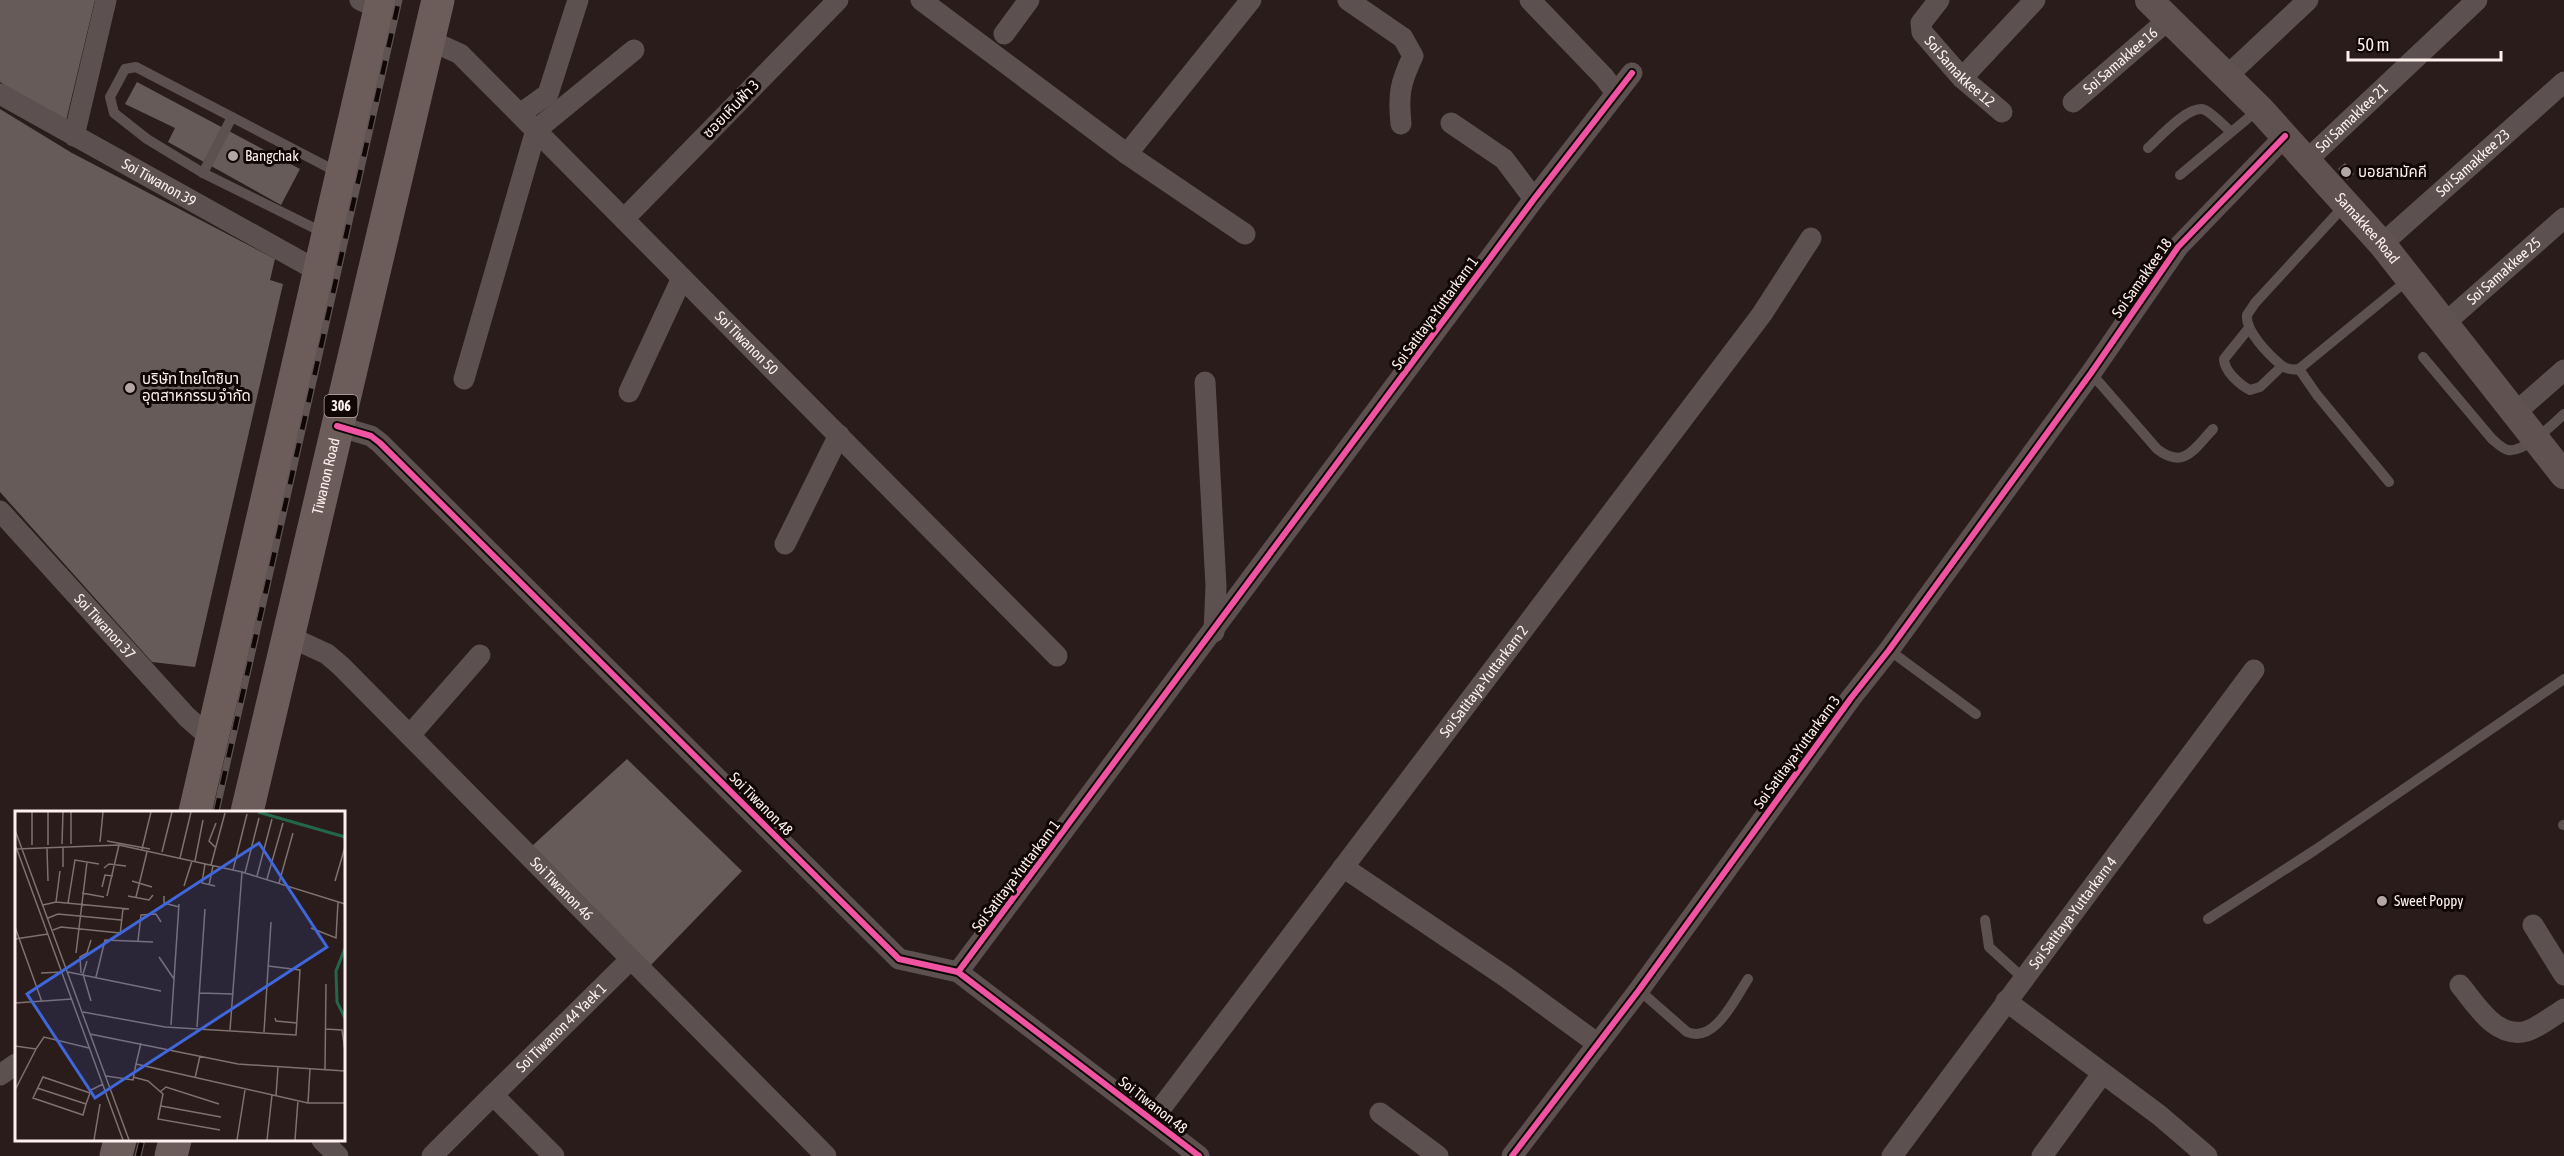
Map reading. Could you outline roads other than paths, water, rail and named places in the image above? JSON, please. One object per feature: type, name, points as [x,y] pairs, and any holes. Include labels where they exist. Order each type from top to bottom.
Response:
[{"type":"main road","name":"Tiwanon Road","points":[[247,811],[438,0]]},
{"type":"main road","name":"Samakkee Road","points":[[2149,0],[2260,109],[2382,244],[2564,475]]},
{"type":"main road","points":[[195,811],[327,235],[374,3]]},
{"type":"main road","points":[[221,692],[271,705]]},
{"type":"main road","points":[[116,1156],[120,1141]]},
{"type":"main road","points":[[171,1156],[175,1141]]},
{"type":"street","points":[[74,136],[105,0]]},
{"type":"street","points":[[520,114],[548,94],[578,0]]},
{"type":"street","name":"ซอยเหินฟ้า 3","points":[[624,219],[838,0]]},
{"type":"street","points":[[921,0],[1127,154],[1245,234]]},
{"type":"street","points":[[1004,34],[1029,0]]},
{"type":"street","points":[[1127,154],[1251,0]]},
{"type":"street","points":[[1348,0],[1403,38],[1410,47],[1413,57],[1402,79],[1398,97],[1401,124]]},
{"type":"street","points":[[1530,0],[1604,77],[1616,93]]},
{"type":"street","name":"Soi Samakkee 12","points":[[1939,0],[1921,23],[1922,32],[1962,78],[2002,112]]},
{"type":"street","points":[[1962,78],[2035,0]]},
{"type":"street","points":[[2226,77],[2308,0]]},
{"type":"street","name":"Soi Samakkee 21","points":[[2306,161],[2477,0]]},
{"type":"street","name":"Soi Samakkee 16","points":[[2073,102],[2169,20]]},
{"type":"street","name":"Soi Tiwanon 50","points":[[429,40],[460,54],[1057,656]]},
{"type":"street","points":[[465,379],[536,130],[634,50]]},
{"type":"street","name":"Soi Satitaya-Yuttarkarn 1","points":[[958,972],[1214,632],[1534,199],[1632,73]]},
{"type":"street","name":"Soi Samakkee 23","points":[[2382,244],[2564,82]]},
{"type":"street","name":"Soi Tiwanon 39","points":[[0,94],[318,271]]},
{"type":"street","points":[[1451,123],[1504,159],[1534,199]]},
{"type":"street","name":"Soi Samakkee 18","points":[[2095,367],[2187,236],[2285,136]]},
{"type":"street","name":"Soi Samakkee 25","points":[[2444,324],[2564,218]]},
{"type":"street","name":"Soi Satitaya-Yuttarkarn 2","points":[[1152,1120],[1762,314],[1810,238]]},
{"type":"street","points":[[629,392],[682,278]]},
{"type":"street","name":"Soi Satitaya-Yuttarkarn 3","points":[[1512,1156],[1639,990],[2095,367]]},
{"type":"street","points":[[2515,413],[2564,370]]},
{"type":"street","points":[[1204,382],[1216,586],[1214,632]]},
{"type":"street","name":"Soi Tiwanon 48","points":[[337,426],[371,436],[380,443],[899,958],[958,972],[1199,1156]]},
{"type":"street","points":[[785,544],[839,435]]},
{"type":"street","name":"Soi Tiwanon 37","points":[[0,511],[187,717],[212,739]]},
{"type":"street","name":"Soi Tiwanon 46","points":[[288,636],[327,654],[826,1156]]},
{"type":"street","points":[[410,735],[480,655]]},
{"type":"street","name":"Soi Satitaya-Yuttarkarn 4","points":[[1893,1156],[2254,670]]},
{"type":"street","points":[[1343,867],[1506,977],[1598,1044]]},
{"type":"street","points":[[2534,925],[2564,975]]},
{"type":"street","name":"Soi Tiwanon 44 Yaek 1","points":[[432,1156],[630,960]]},
{"type":"street","points":[[2460,985],[2484,1016],[2506,1030],[2528,1031],[2564,1009]]},
{"type":"street","points":[[2006,1001],[2102,1074],[2195,1152]]},
{"type":"street","points":[[0,1075],[15,1065]]},
{"type":"street","points":[[2042,1156],[2102,1074]]},
{"type":"street","points":[[493,1095],[554,1156]]},
{"type":"street","points":[[1380,1113],[1438,1156]]},
{"type":"street","points":[[323,1141],[338,1156]]},
{"type":"lane","points":[[327,235],[203,173],[147,139],[114,113],[110,97],[125,69],[136,67],[340,174]]},
{"type":"lane","points":[[2148,148],[2186,113],[2197,109],[2205,110],[2230,131]]},
{"type":"lane","points":[[2180,175],[2230,131],[2260,109]]},
{"type":"lane","points":[[203,173],[232,117]]},
{"type":"lane","points":[[2346,204],[2255,303],[2247,315],[2249,328],[2282,366],[2291,370],[2300,369],[2409,279]]},
{"type":"lane","points":[[2249,328],[2224,359],[2224,364],[2242,386],[2250,390],[2260,387],[2282,366]]},
{"type":"lane","points":[[2423,357],[2492,439],[2504,449],[2512,450],[2535,440],[2564,414]]},
{"type":"lane","points":[[2095,367],[2157,449],[2169,458],[2179,459],[2188,455],[2213,429]]},
{"type":"lane","points":[[2300,369],[2317,395],[2389,482]]},
{"type":"lane","points":[[1889,650],[1976,714]]},
{"type":"lane","points":[[2208,920],[2315,850],[2564,679]]},
{"type":"lane","points":[[1985,920],[1989,947],[2024,979]]},
{"type":"lane","points":[[1639,990],[1687,1032],[1695,1035],[1705,1034],[1715,1026],[1748,979]]},
{"type":"railway","points":[[216,811],[399,0]]},
{"type":"railway","points":[[138,1156],[142,1141]]},
{"type":"place","name":"Bangchak","points":[[233,156]]},
{"type":"place","name":"บอยสามัคคี","points":[[2346,172]]},
{"type":"place","name":"บริษัท ไทยโตชิบา อุตสาหกรรม จำกัด","points":[[130,388]]},
{"type":"place","name":"Sweet Poppy","points":[[2382,901]]}]
